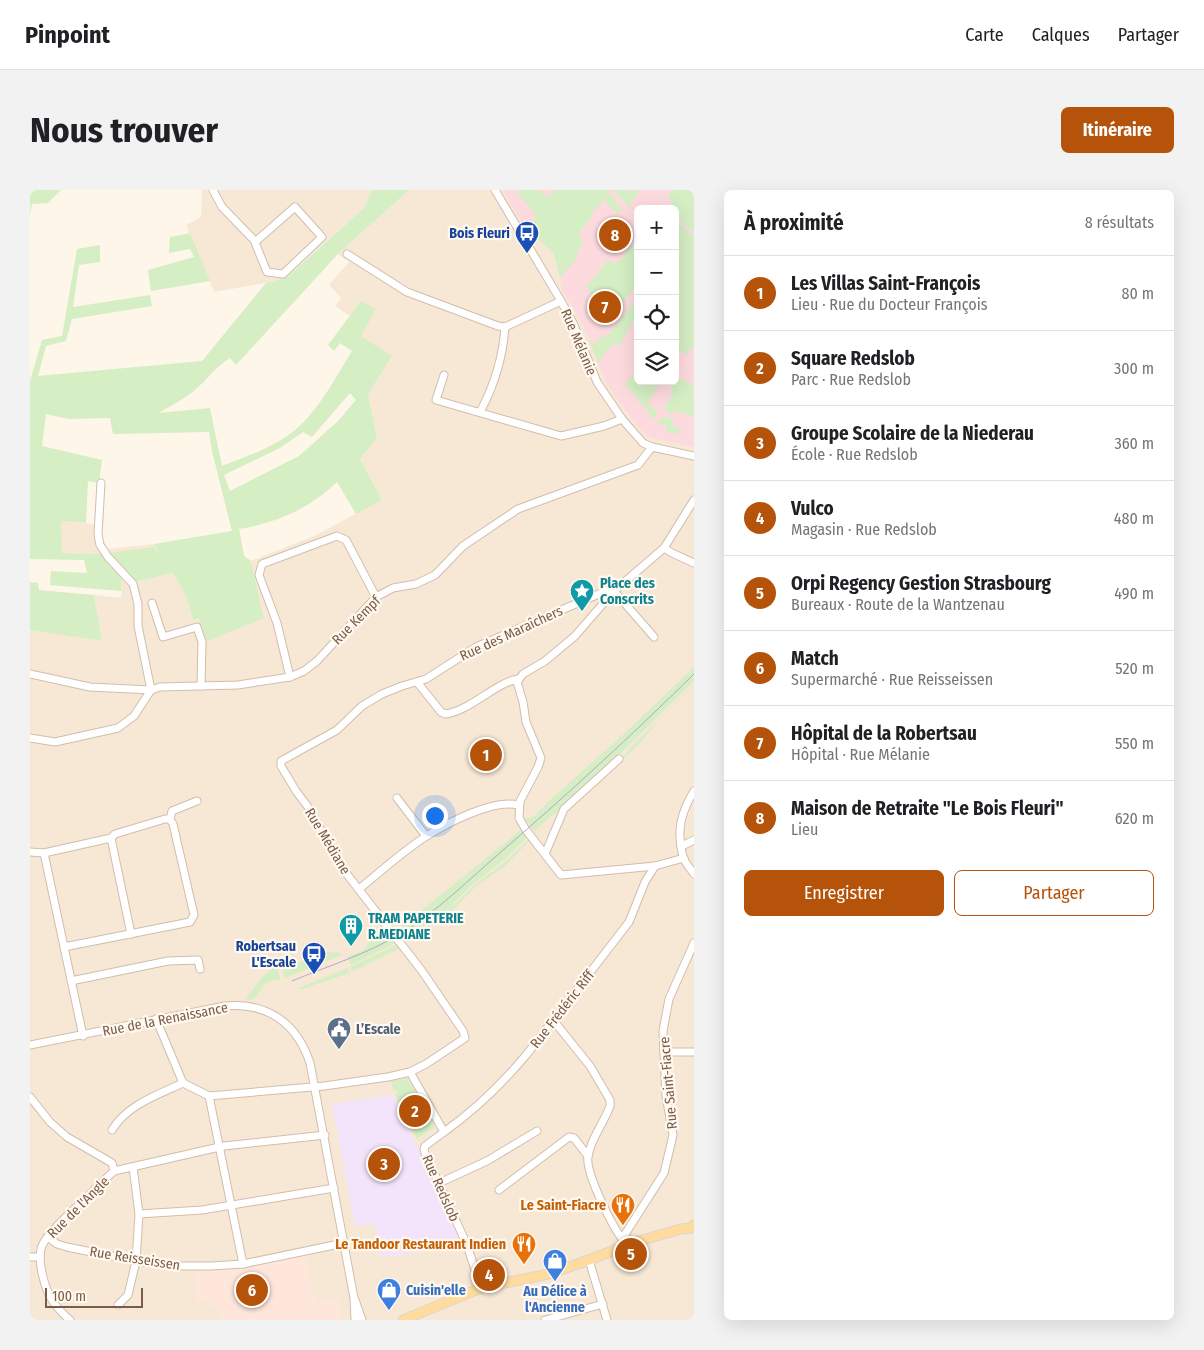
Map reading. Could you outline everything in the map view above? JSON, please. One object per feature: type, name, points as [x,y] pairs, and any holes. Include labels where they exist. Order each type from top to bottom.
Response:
[{"type":"main road","points":[[403,1320],[481,1288],[548,1274],[589,1260],[623,1242],[694,1227]]},
{"type":"street","points":[[213,190],[222,207],[255,242],[268,272],[283,274],[322,237],[295,206],[255,242]]},
{"type":"street","name":"Rue Mélanie","points":[[495,190],[574,325],[597,382],[622,419],[638,438],[652,447],[694,456]]},
{"type":"street","points":[[348,254],[407,292],[498,326],[505,327],[561,301]]},
{"type":"street","points":[[480,412],[488,398],[497,371],[503,348],[505,327]]},
{"type":"street","points":[[444,375],[436,400],[561,436],[604,426],[622,419]]},
{"type":"street","name":"Rue Kempf","points":[[30,674],[90,687],[151,690],[160,687],[238,685],[290,677],[304,671],[318,660],[376,597],[393,588],[416,584],[435,575],[464,546],[518,509],[638,465],[652,447]]},
{"type":"street","points":[[30,738],[55,742],[118,728],[134,716],[151,690],[138,626],[138,604],[133,584],[100,545],[98,534],[101,483]]},
{"type":"street","name":"Rue des Maraîchers","points":[[280,764],[290,755],[337,730],[359,709],[378,696],[394,688],[426,679],[476,647],[608,590],[614,591],[664,548],[694,500]]},
{"type":"street","points":[[290,677],[277,623],[259,575],[262,564],[336,536],[346,540],[376,597]]},
{"type":"street","points":[[664,548],[694,563]]},
{"type":"street","points":[[654,637],[614,591],[575,636],[545,661],[523,674],[518,680],[526,722],[540,758],[518,805],[519,818],[561,875],[655,866],[684,858]]},
{"type":"street","points":[[152,603],[163,637],[196,624],[202,642],[201,686]]},
{"type":"street","points":[[417,682],[441,712],[445,714],[469,704],[512,680],[518,680]]},
{"type":"street","points":[[545,854],[564,809],[618,759]]},
{"type":"street","name":"Rue Médiane","points":[[280,764],[326,839],[339,864],[422,970],[463,1031],[465,1038],[440,1054],[435,1060],[410,1072]]},
{"type":"street","points":[[694,790],[681,816],[684,858],[694,874]]},
{"type":"street","points":[[397,798],[426,836]]},
{"type":"street","points":[[64,948],[190,922],[194,915],[173,824],[170,820],[172,811],[197,801]]},
{"type":"street","points":[[359,889],[426,836],[480,808],[518,805]]},
{"type":"street","points":[[30,852],[44,854],[110,838],[116,834],[165,819],[170,820]]},
{"type":"street","points":[[110,838],[131,934]]},
{"type":"street","points":[[682,846],[694,840]]},
{"type":"street","points":[[44,854],[83,1036]]},
{"type":"street","name":"Rue Frédéric Riff","points":[[444,1132],[481,1104],[510,1075],[629,922],[645,882],[655,866]]},
{"type":"street","name":"Rue Saint-Fiacre","points":[[623,1242],[664,1173],[669,1152],[673,1135],[666,1096],[663,1031],[669,999],[694,943]]},
{"type":"street","points":[[71,981],[168,961],[198,960],[200,969]]},
{"type":"street","name":"Rue de la Renaissance","points":[[30,1045],[83,1036],[156,1019],[225,1006],[248,1006],[265,1010],[282,1020],[300,1040],[310,1064],[325,1135],[354,1298]]},
{"type":"street","points":[[156,1019],[183,1083],[209,1096],[363,1081],[410,1072],[444,1132]]},
{"type":"street","points":[[552,1020],[590,1066],[610,1100],[608,1112],[598,1130],[588,1156],[588,1163],[590,1173],[623,1242]]},
{"type":"street","points":[[664,1052],[694,1052]]},
{"type":"street","points":[[112,1130],[117,1122],[134,1107],[183,1083]]},
{"type":"street","points":[[209,1096],[243,1264]]},
{"type":"street","name":"Rue de l'Angle","points":[[30,1097],[50,1122],[67,1137],[112,1163],[114,1171],[48,1237],[41,1248],[40,1256]]},
{"type":"street","points":[[439,1183],[487,1161],[537,1131]]},
{"type":"street","name":"Rue Redslob","points":[[444,1132],[424,1149],[467,1245],[481,1288]]},
{"type":"street","points":[[114,1171],[218,1147],[325,1135]]},
{"type":"street","points":[[499,1190],[569,1137],[574,1138],[588,1156]]},
{"type":"street","points":[[118,1305],[128,1295],[136,1260],[139,1214],[133,1167]]},
{"type":"street","points":[[139,1214],[202,1210],[334,1188]]},
{"type":"street","name":"Rue Reisseissen","points":[[48,1237],[57,1244],[66,1247],[177,1266],[243,1264],[344,1243]]},
{"type":"street","points":[[30,1257],[40,1256],[44,1283],[51,1298],[60,1311],[70,1320]]},
{"type":"street","points":[[589,1260],[607,1320]]},
{"type":"street","points":[[354,1298],[354,1320]]},
{"type":"street","points":[[354,1298],[362,1320]]},
{"type":"street","points":[[545,1320],[603,1304]]},
{"type":"shaded area","points":[[202,190],[372,190],[364,208],[286,277],[266,283],[214,292],[186,225],[201,217]]},
{"type":"shaded area","points":[[409,190],[694,190],[694,1320],[30,1320],[30,630],[102,641],[94,595],[121,598],[122,577],[104,554],[62,553],[61,521],[101,525],[103,540],[108,549],[154,544],[163,558],[135,582],[173,573],[186,596],[193,620],[264,617],[251,561],[314,536],[382,500],[360,459],[377,438],[368,394],[392,356],[360,336],[375,309],[361,302],[350,316],[335,306],[341,298],[329,285],[349,262],[338,254]]},
{"type":"shaded area","points":[[503,190],[694,190],[694,447],[652,438],[636,425],[606,383],[583,325],[562,290],[554,254],[522,223]]},
{"type":"shaded area","points":[[393,1095],[461,1240],[435,1250],[381,1257],[375,1224],[355,1226],[332,1104]]},
{"type":"shaded area","points":[[305,1255],[316,1304],[338,1297],[342,1320],[220,1320],[219,1308],[211,1307],[211,1301],[196,1301],[195,1271],[231,1269]]},
{"type":"green space","points":[[30,190],[61,190],[48,203],[32,204],[30,215]]},
{"type":"green space","points":[[372,190],[409,190],[338,254],[236,365],[230,358],[191,393],[158,413],[210,408],[222,466],[260,451],[279,441],[295,430],[312,413],[352,351],[340,343],[334,351],[328,345],[361,301],[376,309],[361,336],[392,356],[368,394],[377,438],[360,459],[382,500],[356,514],[337,482],[316,499],[292,513],[267,523],[239,529],[244,556],[251,561],[264,618],[207,641],[199,619],[193,620],[186,596],[173,573],[135,582],[110,553],[153,547],[160,554],[154,544],[232,531],[209,432],[113,434],[110,418],[68,419],[46,414],[42,446],[102,460],[99,483],[88,481],[86,523],[61,521],[62,553],[104,554],[122,577],[121,591],[50,585],[51,571],[87,573],[84,560],[30,559],[30,381],[42,340],[62,336],[77,249],[100,245],[100,262],[79,265],[73,307],[150,295],[152,306],[72,319],[66,341],[46,346],[38,376],[202,361],[266,283],[287,277],[364,208]],"holes":[[[350,393],[356,400],[338,421],[299,456],[230,491],[224,475],[280,448],[303,432],[312,437]]]},
{"type":"green space","points":[[521,190],[539,190],[549,197],[555,190],[608,190],[610,193],[591,214],[593,216],[578,234],[584,242],[578,250],[578,257],[560,278],[554,254],[527,228],[535,220],[535,216],[529,206],[518,195]]},
{"type":"green space","points":[[613,190],[640,191],[629,204],[633,208],[632,210]]},
{"type":"green space","points":[[672,190],[694,190],[694,233],[679,220],[679,205],[672,205],[668,195]]},
{"type":"green space","points":[[610,194],[622,209],[615,219],[618,213],[604,202]]},
{"type":"green space","points":[[679,224],[694,237],[694,344],[687,355],[679,351]]},
{"type":"green space","points":[[190,233],[210,281],[151,291],[148,270],[194,257],[190,249],[169,253],[170,237]]},
{"type":"green space","points":[[634,243],[634,289],[619,307],[613,303],[608,309],[604,309],[586,287],[607,261],[618,263]]},
{"type":"green space","points":[[634,302],[634,320],[619,346],[613,344],[598,363],[589,340],[595,344],[603,335],[607,337]]},
{"type":"green space","points":[[634,374],[634,385],[658,386],[647,404],[657,410],[655,420],[625,384]]},
{"type":"green space","points":[[679,380],[693,384],[694,416],[674,411],[672,414],[665,408],[672,394],[671,385],[679,385]]},
{"type":"green space","points":[[665,417],[674,419],[671,426],[681,428],[677,434],[665,431],[667,425],[658,424],[659,419]]},
{"type":"green space","points":[[30,582],[38,583],[39,590],[94,595],[102,641],[30,630]]},
{"type":"green space","points":[[694,667],[694,681],[617,757],[561,806],[559,811],[534,831],[525,818],[532,818]]},
{"type":"green space","points":[[694,685],[657,722],[639,744],[618,764],[631,747]]},
{"type":"green space","points":[[522,829],[528,836],[506,858],[473,884],[446,911],[404,939],[397,930]]},
{"type":"green space","points":[[530,838],[505,866],[475,887],[448,915],[406,942],[442,916]]},
{"type":"green space","points":[[381,925],[395,943],[351,965],[347,957],[364,950]]},
{"type":"green space","points":[[396,945],[399,948],[396,950],[352,972],[350,967]]},
{"type":"green space","points":[[317,950],[339,952],[342,955],[285,978],[282,970],[318,955]]},
{"type":"green space","points":[[276,966],[280,980],[266,983],[254,999],[245,1000],[262,977]]},
{"type":"green space","points":[[348,968],[350,973],[302,989],[296,989]]},
{"type":"green space","points":[[407,1078],[435,1127],[417,1139],[395,1095],[397,1094],[396,1090],[393,1089],[391,1081]]},
{"type":"tram line","points":[[292,981],[374,948],[413,926],[465,884],[575,786],[694,674]]},
{"type":"place","name":"Maison de Retraite \"Le Bois Fleuri\"","points":[[615,235]]},
{"type":"place","name":"Bois Fleuri","points":[[527,254]]},
{"type":"place","name":"Hôpital de la Robertsau","points":[[605,307]]},
{"type":"place","name":"Place des Conscrits","points":[[582,612]]},
{"type":"place","name":"Les Villas Saint-François","points":[[486,755]]},
{"type":"place","name":"TRAM PAPETERIE R.MEDIANE","points":[[351,947]]},
{"type":"place","name":"Robertsau L'Escale","points":[[314,975]]},
{"type":"place","name":"L’Escale","points":[[339,1050]]},
{"type":"place","name":"Square Redslob","points":[[415,1111]]},
{"type":"place","name":"Groupe Scolaire de la Niederau","points":[[384,1164]]},
{"type":"place","name":"Le Saint-Fiacre","points":[[623,1226]]},
{"type":"place","name":"Orpi Regency Gestion Strasbourg","points":[[631,1254]]},
{"type":"place","name":"Le Tandoor Restaurant Indien","points":[[524,1265]]},
{"type":"place","name":"Vulco","points":[[489,1275]]},
{"type":"place","name":"Au Délice à l'Ancienne","points":[[555,1282]]},
{"type":"place","name":"Match","points":[[252,1290]]},
{"type":"place","name":"Cuisin'elle","points":[[389,1311]]}]
